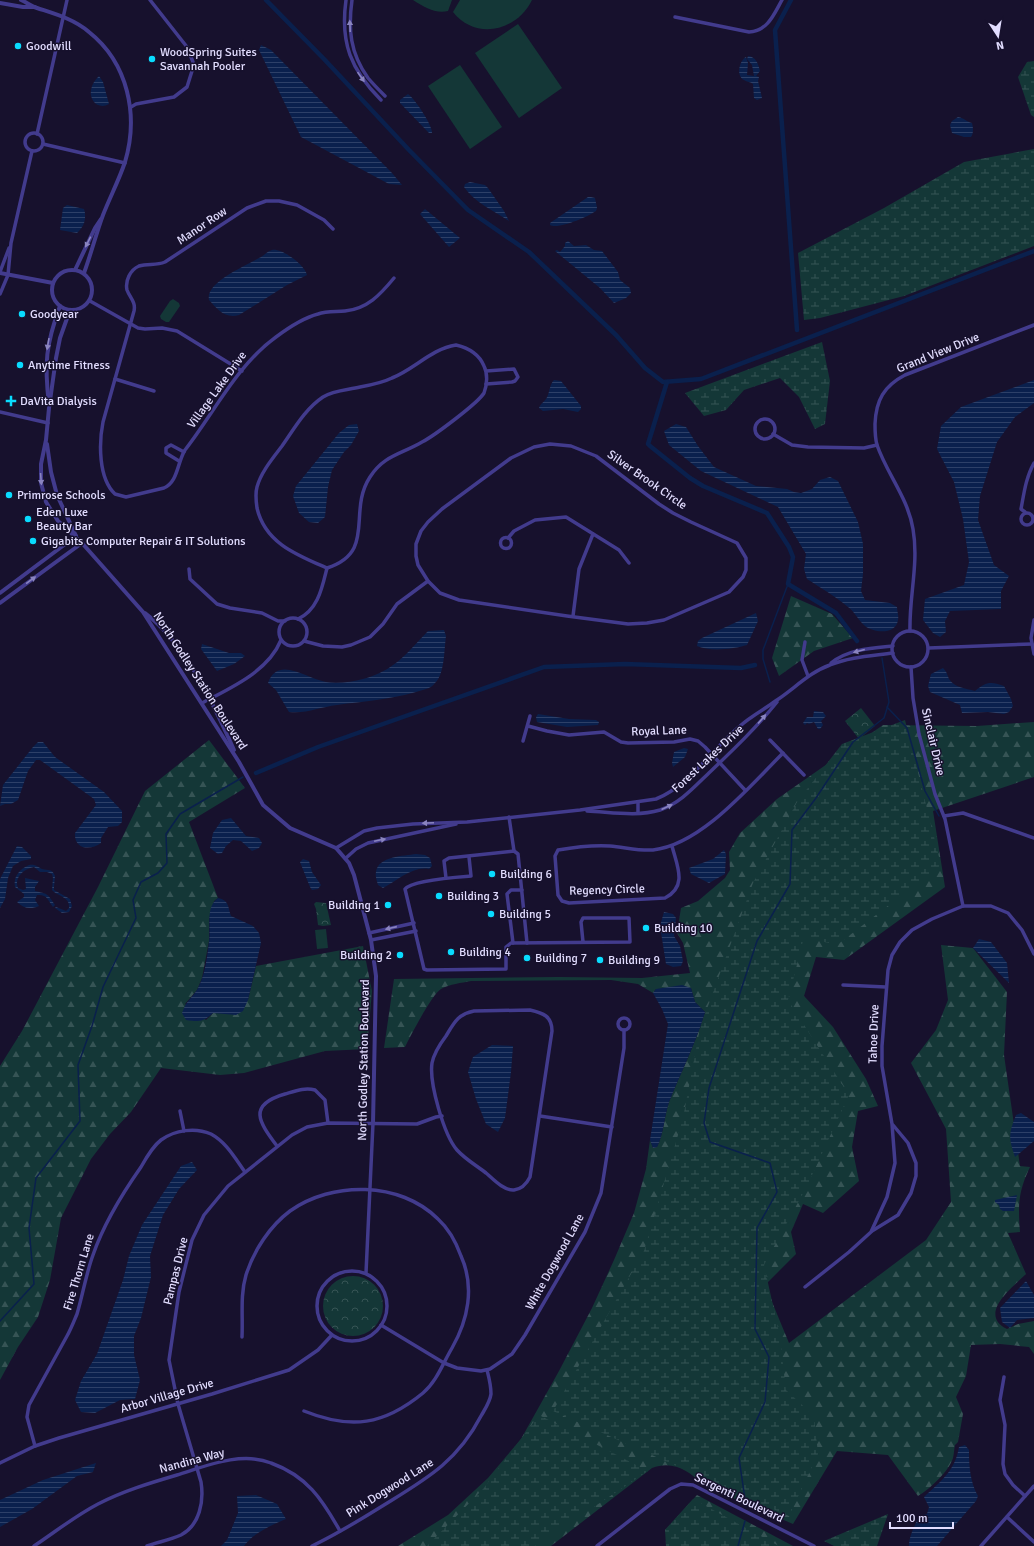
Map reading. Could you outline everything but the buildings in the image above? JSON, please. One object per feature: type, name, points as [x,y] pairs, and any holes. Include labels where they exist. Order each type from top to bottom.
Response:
[{"type":"street","points":[[20,0],[35,7],[63,16],[90,32],[105,47],[114,60],[123,77],[131,107],[132,126],[130,144],[125,162],[103,217],[84,273]]},
{"type":"street","points":[[37,134],[67,0]]},
{"type":"street","points":[[131,107],[136,104],[174,97],[187,87],[192,71],[193,62],[187,47],[150,0]]},
{"type":"street","points":[[346,0],[344,20],[345,37],[349,54],[358,74],[381,100]]},
{"type":"street","points":[[352,0],[349,24],[354,53],[359,65],[369,79],[385,96]]},
{"type":"street","points":[[675,17],[755,32],[764,28],[782,0]]},
{"type":"street","points":[[0,3],[23,7],[35,7]]},
{"type":"street","points":[[37,134],[43,139],[43,144],[40,149],[32,151],[28,148],[26,140],[29,135],[37,134]]},
{"type":"street","points":[[43,144],[125,162]]},
{"type":"street","points":[[0,294],[8,275],[11,243],[32,151]]},
{"type":"street","name":"Manor Row","points":[[130,325],[135,306],[128,291],[127,282],[129,276],[134,270],[142,265],[158,265],[165,262],[250,206],[268,201],[290,203],[317,216],[333,229]]},
{"type":"street","points":[[75,270],[95,228],[103,217]]},
{"type":"street","points":[[11,243],[0,272],[8,275],[53,283]]},
{"type":"street","points":[[68,270],[75,270],[84,273],[88,276],[92,286],[93,291],[90,301],[81,309],[70,310],[60,306],[53,296],[53,283],[56,277],[68,270]]},
{"type":"street","name":"Village Lake Drive","points":[[130,325],[102,422],[100,442],[102,466],[106,479],[112,491],[118,495],[126,497],[166,488],[174,480],[179,461],[184,452],[252,357],[265,345],[302,320],[320,313],[351,310],[364,306],[379,295],[394,278]]},
{"type":"street","points":[[90,301],[130,325],[143,329],[162,328],[177,332],[242,371]]},
{"type":"street","name":"North Godley Station Boulevard","points":[[49,408],[46,358],[49,338],[60,306]]},
{"type":"street","name":"North Godley Station Boulevard","points":[[70,310],[60,338],[40,473],[43,492],[52,512],[58,521],[82,542],[143,612],[239,762],[263,805],[281,822],[290,828],[336,848],[346,858],[354,875],[371,940],[376,976],[377,1003],[371,1190],[366,1273]]},
{"type":"street","name":"Grand View Drive","points":[[910,631],[909,612],[916,561],[913,528],[905,502],[877,445],[875,433],[876,410],[883,392],[893,383],[914,371],[1034,325]]},
{"type":"street","points":[[458,345],[471,351],[482,361],[486,371],[486,384],[483,394],[478,401],[439,432],[422,443],[388,458],[376,468],[369,478],[360,497],[357,541],[354,549],[344,560],[327,568],[289,550],[272,538],[259,517],[255,500],[256,488],[267,467],[308,410],[330,393],[372,385],[393,378],[447,346],[458,345]]},
{"type":"street","points":[[486,371],[514,369],[518,377],[512,382],[486,384]]},
{"type":"street","points":[[115,379],[154,391]]},
{"type":"street","points":[[0,412],[48,423]]},
{"type":"street","points":[[762,419],[770,421],[775,427],[773,434],[765,439],[759,437],[755,432],[756,425],[762,419]]},
{"type":"street","points":[[773,434],[792,445],[808,447],[864,448],[877,445]]},
{"type":"street","name":"North Godley Station Boulevard","points":[[46,440],[51,472],[57,495],[76,536]]},
{"type":"street","name":"Silver Brook Circle","points":[[550,444],[571,446],[596,456],[673,513],[737,543],[746,558],[746,570],[743,577],[729,592],[664,620],[647,624],[628,624],[459,600],[440,593],[428,581],[418,565],[415,552],[416,544],[421,531],[428,522],[511,457],[534,447],[550,444]]},
{"type":"street","points":[[179,461],[167,454],[166,449],[171,445],[184,452]]},
{"type":"street","points":[[1025,512],[1021,509],[1029,471],[1034,463]]},
{"type":"street","points":[[508,538],[514,531],[535,520],[566,517],[619,550],[629,562]]},
{"type":"street","points":[[573,616],[579,568],[593,534]]},
{"type":"street","points":[[0,593],[76,536]]},
{"type":"street","points":[[0,603],[82,542]]},
{"type":"street","points":[[189,569],[190,579],[217,604],[230,608],[262,613],[278,621],[285,621],[306,616],[311,610],[321,594],[327,568]]},
{"type":"street","points":[[304,641],[310,641],[323,646],[342,647],[370,637],[380,627],[397,604],[428,581]]},
{"type":"street","name":"North Godley Station Boulevard","points":[[143,612],[155,620],[167,634],[211,698],[239,762]]},
{"type":"street","points":[[306,616],[305,624],[307,636],[310,641]]},
{"type":"street","points":[[298,619],[305,624]]},
{"type":"street","points":[[1034,620],[1032,628],[1032,644],[1034,654]]},
{"type":"street","points":[[278,621],[280,628],[279,636],[286,644],[296,646],[304,641],[307,636]]},
{"type":"street","points":[[280,628],[285,621]]},
{"type":"street","points":[[910,631],[915,632],[924,638],[928,648],[926,659],[917,666],[906,667],[898,662],[893,653],[893,646],[899,636],[910,631]]},
{"type":"street","points":[[278,648],[281,640]]},
{"type":"street","points":[[805,642],[802,660],[808,676]]},
{"type":"street","points":[[202,703],[248,677],[278,648],[286,644]]},
{"type":"street","points":[[928,648],[1032,644]]},
{"type":"street","name":"Forest Lakes Drive","points":[[336,848],[364,832],[377,828],[412,824],[467,822],[580,810],[656,799],[670,792],[711,755],[740,726],[779,699],[808,676],[836,659],[861,650],[893,646]]},
{"type":"street","name":"Forest Lakes Drive","points":[[828,665],[845,660],[893,653]]},
{"type":"street","name":"Sinclair Drive","points":[[912,667],[913,698],[919,734],[935,794],[944,817]]},
{"type":"street","name":"Forest Lakes Drive","points":[[580,810],[638,813],[660,810],[672,805],[687,794],[719,763],[763,719],[779,699]]},
{"type":"street","points":[[523,740],[530,716]]},
{"type":"street","name":"Royal Lane","points":[[528,726],[569,735],[598,731],[604,732],[621,742],[628,743],[674,742],[690,740],[698,741],[745,790]]},
{"type":"street","points":[[770,740],[804,776]]},
{"type":"street","name":"Regency Circle","points":[[672,846],[678,868],[679,881],[677,889],[672,894],[664,898],[569,903],[562,901],[558,895],[555,856],[558,850],[591,846],[611,846],[652,850],[672,846],[691,837],[715,820],[783,753]]},
{"type":"street","points":[[638,802],[638,813]]},
{"type":"street","points":[[963,906],[944,817],[963,813],[1034,838]]},
{"type":"street","points":[[509,817],[514,851],[518,854],[527,943]]},
{"type":"street","name":"Forest Lakes Drive","points":[[346,858],[356,849],[368,843],[467,822]]},
{"type":"street","points":[[446,878],[444,861],[449,858],[514,851]]},
{"type":"street","points":[[469,856],[471,876],[446,878],[408,886],[405,889],[424,968],[427,970],[506,969],[506,947],[513,943],[630,942],[630,918],[583,918],[583,942]]},
{"type":"street","points":[[513,943],[507,894],[511,890],[522,890]]},
{"type":"street","name":"Tahoe Drive","points":[[805,1287],[871,1232],[887,1197],[895,1163],[892,1124],[882,1066],[886,987],[892,955],[900,942],[915,929],[963,906],[991,906],[1008,913],[1022,930],[1034,954]]},
{"type":"street","points":[[369,933],[414,923]]},
{"type":"street","points":[[371,940],[416,931]]},
{"type":"street","points":[[842,984],[886,987]]},
{"type":"street","points":[[530,1010],[541,1012],[547,1016],[552,1025],[530,1177],[526,1183],[514,1190],[508,1189],[494,1180],[458,1151],[451,1141],[442,1116],[434,1089],[432,1071],[433,1062],[437,1050],[454,1022],[466,1013],[474,1011],[530,1010]]},
{"type":"street","name":"White Dogwood Lane","points":[[487,1370],[512,1354],[525,1335],[585,1232],[601,1193],[624,1048],[624,1030]]},
{"type":"street","points":[[277,1146],[266,1131],[260,1118],[264,1104],[275,1097],[302,1089],[315,1090],[325,1100],[328,1123]]},
{"type":"street","points":[[180,1111],[184,1131]]},
{"type":"street","name":"Pampas Drive","points":[[147,1546],[181,1535],[198,1517],[203,1496],[171,1376],[169,1352],[179,1292],[192,1240],[204,1214],[228,1186],[298,1131],[317,1124],[328,1123],[417,1124],[442,1116]]},
{"type":"street","points":[[540,1116],[612,1127]]},
{"type":"street","points":[[871,1232],[898,1215],[911,1193],[916,1176],[916,1163],[908,1143],[892,1124]]},
{"type":"street","name":"Fire Thorn Lane","points":[[36,1446],[27,1418],[29,1405],[68,1336],[102,1231],[125,1191],[156,1146],[161,1140],[184,1131],[197,1131],[210,1134],[223,1142],[245,1172]]},
{"type":"street","points":[[242,1337],[242,1294],[246,1275],[256,1251],[276,1224],[290,1211],[321,1196],[348,1190],[371,1190],[390,1192],[413,1201],[426,1208],[438,1218],[457,1244],[464,1262],[469,1282],[468,1301],[466,1317],[459,1336],[444,1363],[426,1390],[406,1406],[383,1418],[362,1422],[345,1422],[321,1418],[304,1411]]},
{"type":"street","points":[[353,1270],[366,1273],[378,1281],[387,1298],[388,1307],[386,1317],[381,1326],[369,1337],[361,1340],[350,1341],[340,1339],[332,1335],[319,1319],[317,1308],[320,1292],[330,1278],[337,1274],[353,1270]]},
{"type":"street","points":[[381,1326],[444,1363],[457,1368],[481,1371],[487,1370]]},
{"type":"street","name":"Arbor Village Drive","points":[[0,1463],[36,1446],[289,1370],[318,1350],[332,1335]]},
{"type":"street","name":"Pink Dogwood Lane","points":[[312,1546],[427,1479],[441,1468],[458,1451],[475,1427],[489,1402],[491,1394],[487,1370]]},
{"type":"street","points":[[1004,1377],[1000,1400],[1005,1426],[1003,1464],[1005,1474],[1013,1485],[1025,1496]]},
{"type":"street","name":"Nandina Way","points":[[34,1546],[75,1518],[118,1494],[224,1461],[248,1459],[270,1462],[294,1473],[307,1483],[328,1510],[340,1531]]},
{"type":"street","name":"Sergenti Boulevard","points":[[599,1545],[670,1489],[676,1485],[686,1484],[693,1485],[814,1546]]},
{"type":"street","points":[[981,1546],[1034,1486]]},
{"type":"street","points":[[1006,1517],[1034,1542]]},
{"type":"green space","points":[[413,0],[452,0],[448,11],[439,12]]},
{"type":"green space","points":[[460,0],[532,0],[525,11],[517,19],[506,25],[484,29],[473,27],[462,21],[453,12]]},
{"type":"green space","points":[[518,24],[562,88],[519,118],[475,53]]},
{"type":"green space","points":[[1034,61],[1034,117],[1031,115],[1018,77],[1027,62]]},
{"type":"green space","points":[[460,65],[502,127],[470,149],[428,86]]},
{"type":"green space","points":[[1034,149],[1034,246],[904,296],[820,318],[804,320],[798,253],[884,208],[964,162]]},
{"type":"green space","points":[[173,299],[179,303],[180,306],[169,322],[166,322],[161,319],[160,316]]},
{"type":"green space","points":[[822,342],[830,381],[825,424],[815,429],[799,397],[780,378],[744,390],[726,410],[704,416],[685,393]]},
{"type":"green space","points":[[791,596],[832,614],[853,638],[814,651],[779,676],[772,658]]},
{"type":"green space","points":[[861,708],[875,726],[859,739],[845,721]]},
{"type":"green space","points":[[905,720],[941,865],[837,945],[804,937],[788,1000],[849,1095],[807,1186],[764,1265],[780,1337],[786,1390],[814,1416],[818,1454],[789,1516],[553,1411],[644,1251],[683,1118],[700,1028],[753,883],[797,802],[842,744]]},
{"type":"green space","points":[[1034,722],[1034,777],[933,811],[945,887],[844,960],[816,957],[804,996],[833,1027],[866,1079],[878,1106],[858,1111],[852,1147],[859,1181],[823,1213],[803,1204],[791,1232],[796,1254],[765,1285],[789,1343],[926,1240],[951,1202],[946,1129],[911,1063],[936,1030],[948,1000],[941,945],[973,948],[1007,992],[1004,1055],[1020,1166],[1030,1167],[1021,1191],[1019,1214],[1020,1232],[1008,1233],[1026,1274],[1006,1293],[1000,1301],[996,1308],[995,1316],[999,1323],[1007,1329],[1018,1324],[1034,1321],[1034,1354],[1029,1347],[1000,1344],[971,1345],[966,1376],[956,1397],[963,1414],[958,1442],[955,1445],[953,1458],[948,1468],[928,1489],[918,1496],[888,1455],[837,1451],[793,1524],[703,1485],[692,1475],[680,1468],[666,1465],[652,1468],[551,1546],[398,1546],[448,1515],[488,1478],[521,1439],[592,1308],[614,1260],[634,1213],[646,1169],[650,1140],[653,1148],[657,1147],[669,1102],[693,1046],[705,1012],[695,1002],[691,988],[656,989],[653,993],[638,984],[611,980],[471,981],[448,986],[441,989],[437,993],[432,999],[405,1047],[384,1048],[394,979],[559,977],[642,978],[690,973],[683,943],[677,933],[681,908],[698,901],[725,878],[730,870],[729,852],[740,833],[777,799],[883,725],[977,726]]},
{"type":"green space","points":[[209,740],[245,788],[189,822],[218,898],[214,901],[209,919],[209,941],[202,978],[197,990],[185,1004],[206,1020],[213,1013],[222,1013],[248,1000],[256,966],[363,946],[372,991],[367,1049],[325,1051],[244,1073],[220,1075],[161,1068],[131,1112],[110,1134],[91,1159],[61,1218],[50,1280],[38,1317],[18,1347],[0,1380],[0,1066],[22,1031],[98,887],[145,791]]},
{"type":"green space","points":[[316,902],[326,903],[331,925],[318,925],[314,904]]},
{"type":"green space","points":[[326,929],[328,948],[317,949],[315,930]]},
{"type":"green space","points":[[347,1276],[359,1276],[370,1281],[378,1289],[383,1300],[381,1318],[370,1331],[359,1336],[347,1336],[336,1331],[328,1323],[323,1312],[323,1300],[328,1289],[336,1281]]},
{"type":"green space","points":[[539,1415],[648,1471],[535,1546],[427,1546],[483,1489]]},
{"type":"green space","points":[[697,1495],[793,1546],[669,1546],[665,1530]]},
{"type":"green space","points":[[693,1499],[779,1546],[666,1546],[665,1530]]},
{"type":"green space","points":[[888,1514],[877,1546],[834,1546],[824,1541]]},
{"type":"water","points":[[261,45],[271,50],[402,185],[389,184],[301,137],[259,50]]},
{"type":"water","points":[[748,56],[756,61],[760,71],[756,76],[759,77],[758,81],[762,98],[757,100],[754,98],[753,84],[745,81],[739,72],[740,65],[746,57],[748,63],[747,75],[754,76],[752,65],[747,59]]},
{"type":"water","points":[[99,76],[103,82],[109,104],[105,106],[98,105],[93,101],[91,94],[92,86]]},
{"type":"water","points":[[408,94],[422,112],[432,133],[429,133],[400,103],[400,100]]},
{"type":"water","points":[[958,117],[972,123],[973,132],[971,137],[964,137],[952,133],[950,125],[952,121]]},
{"type":"water","points":[[470,182],[485,185],[488,188],[509,221],[479,202],[468,192],[464,187],[465,184]]},
{"type":"water","points":[[588,197],[595,198],[597,208],[596,211],[580,219],[560,226],[550,225],[550,223]]},
{"type":"water","points":[[67,205],[84,209],[84,222],[77,233],[60,230],[63,208]]},
{"type":"water","points":[[425,209],[460,238],[449,247],[420,214]]},
{"type":"water","points":[[568,241],[574,246],[586,245],[594,250],[602,251],[618,272],[620,280],[630,288],[631,293],[626,298],[614,303],[600,288],[555,251],[557,250],[560,252],[565,246],[565,243]]},
{"type":"water","points":[[272,250],[287,254],[298,262],[307,275],[287,285],[239,315],[230,316],[218,310],[209,300],[209,293],[213,287],[228,275]]},
{"type":"water","points":[[554,380],[561,381],[581,406],[581,409],[578,412],[563,409],[543,411],[539,408],[546,399],[551,384]]},
{"type":"water","points":[[1034,380],[1034,403],[1015,417],[997,442],[980,496],[978,520],[994,565],[1009,576],[1001,591],[1001,609],[950,611],[945,621],[946,632],[940,637],[933,633],[923,620],[925,599],[964,585],[969,562],[963,519],[954,482],[937,449],[941,426],[961,407]]},
{"type":"water","points":[[357,424],[359,431],[351,445],[344,452],[332,470],[328,487],[325,517],[318,523],[309,522],[299,513],[293,496],[296,486],[339,433],[349,425]]},
{"type":"water","points":[[676,424],[686,427],[714,467],[756,486],[787,489],[801,493],[812,489],[820,480],[830,477],[838,481],[858,522],[863,544],[863,574],[861,591],[865,600],[890,603],[897,607],[898,620],[896,625],[889,630],[884,631],[874,630],[865,626],[853,611],[828,592],[807,579],[804,569],[806,554],[778,507],[701,471],[669,445],[664,431]]},
{"type":"water","points":[[756,613],[758,621],[747,645],[736,648],[722,649],[708,649],[697,646],[698,641],[702,638]]},
{"type":"water","points":[[444,630],[446,636],[444,661],[441,674],[433,685],[424,690],[386,699],[337,705],[307,711],[289,712],[276,690],[268,683],[273,675],[279,671],[286,670],[294,671],[330,683],[354,681],[374,676],[399,661],[428,631]]},
{"type":"water","points":[[202,644],[229,653],[241,653],[245,656],[234,664],[217,671],[201,649]]},
{"type":"water","points":[[943,668],[951,682],[960,687],[975,691],[988,683],[995,683],[1004,686],[1013,706],[1009,712],[1004,714],[988,712],[962,713],[960,705],[930,692],[928,686],[931,674]]},
{"type":"water","points":[[814,711],[823,712],[826,716],[821,721],[823,725],[820,729],[818,729],[814,722],[809,724],[807,723],[805,725],[803,723],[807,717],[813,717]]},
{"type":"water","points":[[538,714],[569,719],[596,720],[599,722],[598,725],[567,727],[537,722],[536,717]]},
{"type":"water","points":[[38,742],[43,742],[55,757],[104,792],[122,811],[122,822],[118,826],[108,827],[101,838],[101,843],[97,846],[88,848],[84,847],[77,842],[75,838],[75,833],[96,805],[94,799],[40,760],[36,760],[28,771],[18,800],[11,804],[0,806],[3,785]]},
{"type":"water","points":[[684,748],[688,749],[685,757],[673,767],[672,763],[674,752]]},
{"type":"water","points":[[231,818],[246,836],[259,838],[262,843],[259,848],[252,851],[241,841],[233,840],[226,846],[222,853],[218,854],[210,848],[213,833],[222,820]]},
{"type":"water","points":[[17,846],[22,847],[31,856],[31,859],[21,861],[13,866],[8,878],[5,899],[0,908],[0,879]]},
{"type":"water","points":[[724,850],[726,854],[725,874],[709,883],[691,874],[689,868],[713,859]]},
{"type":"water","points":[[416,854],[425,855],[430,858],[432,866],[429,869],[411,872],[383,888],[378,885],[376,874],[381,863],[399,856]]},
{"type":"water","points":[[303,859],[309,861],[312,872],[321,885],[318,889],[312,890],[310,887],[300,862]]},
{"type":"water","points":[[29,865],[35,865],[53,872],[55,876],[54,890],[70,899],[72,906],[69,912],[62,913],[55,908],[56,907],[66,911],[69,908],[69,904],[66,899],[52,890],[52,874],[40,872],[34,867],[21,874],[17,880],[18,888],[23,890],[26,889],[25,878],[39,881],[35,887],[35,891],[47,895],[55,905],[53,907],[43,895],[37,895],[35,900],[39,906],[33,908],[27,908],[17,902],[24,897],[24,894],[15,887],[15,879],[20,871]]},
{"type":"water","points":[[218,898],[226,902],[231,916],[253,926],[259,933],[261,943],[248,1000],[243,1011],[236,1015],[213,1013],[201,1021],[186,1020],[182,1013],[187,1003],[197,990],[202,979],[209,942],[210,912],[211,907]]},
{"type":"water","points":[[664,912],[673,914],[676,918],[674,936],[680,946],[683,961],[681,966],[673,967],[666,964],[660,926]]},
{"type":"water","points":[[979,939],[991,942],[1007,963],[1009,983],[973,948]]},
{"type":"water","points":[[682,985],[691,988],[695,1002],[705,1012],[693,1046],[669,1102],[663,1131],[659,1142],[657,1147],[653,1148],[650,1140],[668,1024],[653,993],[656,989]]},
{"type":"water","points":[[492,1045],[513,1046],[505,1118],[498,1132],[486,1124],[476,1099],[468,1072],[473,1057]]},
{"type":"water","points":[[1021,1113],[1034,1122],[1034,1141],[1015,1157],[1011,1145],[1010,1135],[1016,1115]]},
{"type":"water","points":[[192,1162],[197,1170],[179,1189],[163,1215],[150,1256],[151,1277],[141,1318],[134,1336],[134,1355],[140,1380],[135,1399],[120,1400],[95,1413],[81,1412],[75,1400],[81,1381],[97,1354],[123,1280],[129,1256],[142,1225],[181,1166]]},
{"type":"water","points":[[1017,1195],[1014,1211],[1003,1211],[995,1202],[995,1200]]},
{"type":"water","points":[[1026,1281],[1034,1295],[1034,1318],[1017,1320],[1010,1328],[1002,1322],[1000,1308]]},
{"type":"water","points":[[965,1445],[969,1450],[970,1474],[978,1496],[976,1501],[937,1546],[909,1546],[911,1534],[919,1516],[927,1514],[929,1507],[924,1497],[951,1469],[959,1447]]},
{"type":"water","points":[[96,1463],[93,1472],[77,1476],[32,1509],[0,1527],[0,1500],[43,1480]]},
{"type":"water","points":[[256,1495],[277,1504],[286,1519],[258,1533],[244,1546],[221,1546],[227,1540],[238,1513],[237,1496]]},
{"type":"waterway","points":[[266,0],[468,210],[529,252],[616,335],[645,368],[663,382],[701,379],[1034,251]]},
{"type":"waterway","points":[[791,0],[775,30],[797,330]]},
{"type":"waterway","points":[[667,382],[648,444],[690,478],[703,486],[767,513],[789,547],[793,557],[788,584],[836,613],[857,641]]},
{"type":"waterway","points":[[770,682],[763,659],[763,650],[788,584]]},
{"type":"waterway","points":[[746,1506],[739,1458],[765,1402],[769,1357],[755,1329],[757,1228],[777,1192],[770,1163],[710,1142],[704,1123],[709,1088],[757,941],[790,884],[792,830],[816,798],[853,742],[884,718],[889,702],[882,658]]},
{"type":"waterway","points":[[256,773],[318,747],[544,667],[625,664],[741,668],[755,665]]},
{"type":"waterway","points":[[887,707],[907,728],[925,791],[939,816]]},
{"type":"waterway","points":[[0,1321],[34,1284],[29,1228],[36,1178],[80,1121],[78,1065],[92,1026],[103,987],[136,918],[133,900],[141,882],[158,873],[167,863],[166,834],[180,814],[243,777]]},
{"type":"waterway","points":[[738,1546],[745,1521]]},
{"type":"place","name":"Goodwill","points":[[18,46]]},
{"type":"place","name":"WoodSpring Suites Savannah Pooler","points":[[152,59]]},
{"type":"place","name":"Goodyear","points":[[22,314]]},
{"type":"place","name":"Anytime Fitness","points":[[20,365]]},
{"type":"place","name":"DaVita Dialysis","points":[[11,401]]},
{"type":"place","name":"Primrose Schools","points":[[9,495]]},
{"type":"place","name":"Eden Luxe Beauty Bar","points":[[28,519]]},
{"type":"place","name":"Gigabits Computer Repair & IT Solutions","points":[[33,541]]},
{"type":"place","name":"Building 6","points":[[492,874]]},
{"type":"place","name":"Building 3","points":[[439,896]]},
{"type":"place","name":"Building 1","points":[[388,905]]},
{"type":"place","name":"Building 5","points":[[491,914]]},
{"type":"place","name":"Building 10","points":[[646,928]]},
{"type":"place","name":"Building 4","points":[[451,952]]},
{"type":"place","name":"Building 2","points":[[400,955]]},
{"type":"place","name":"Building 7","points":[[527,958]]},
{"type":"place","name":"Building 9","points":[[600,960]]}]
